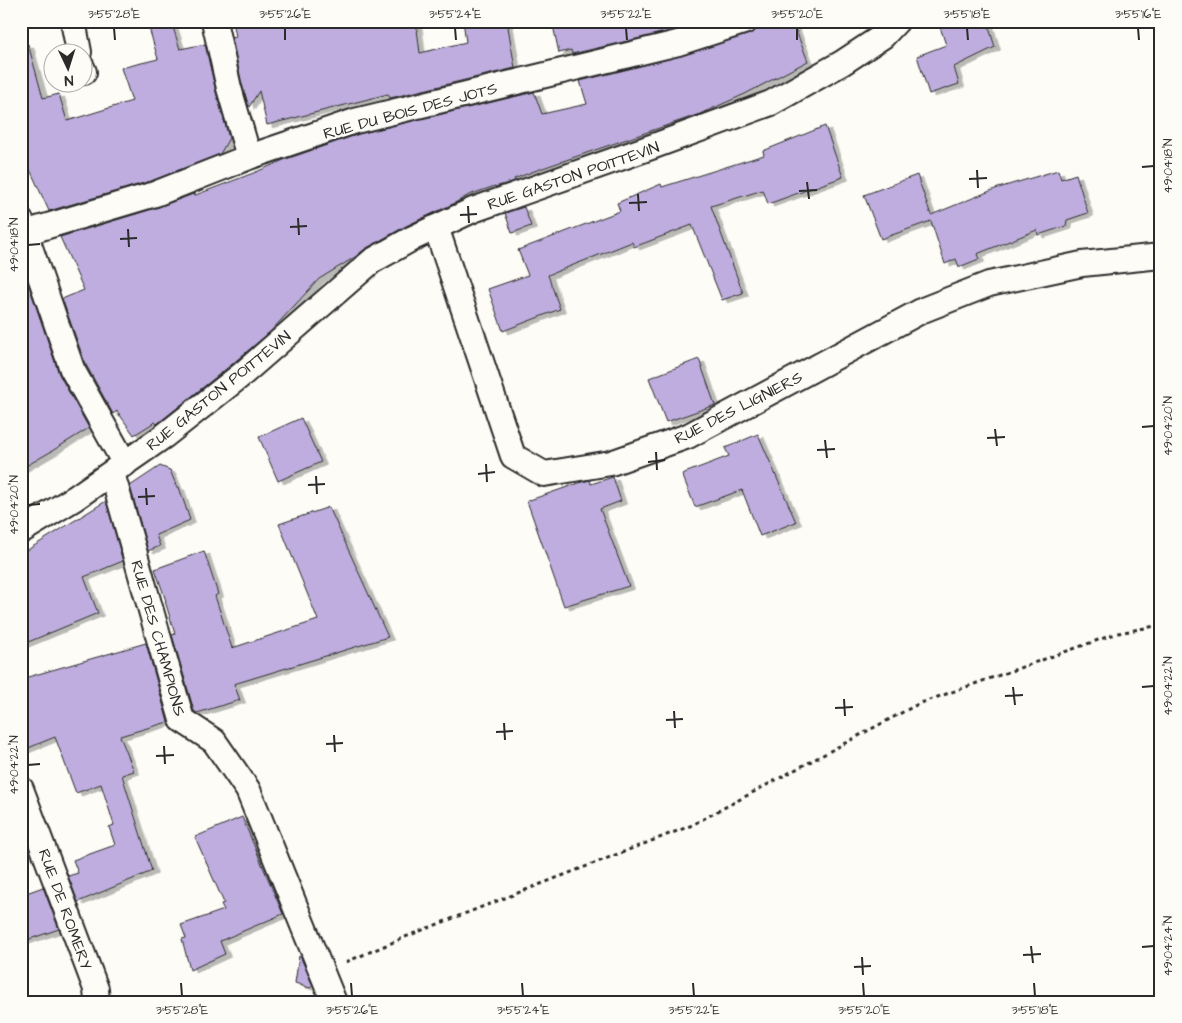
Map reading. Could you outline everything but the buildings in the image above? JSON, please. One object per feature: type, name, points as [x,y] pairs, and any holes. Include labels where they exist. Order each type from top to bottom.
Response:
[{"type":"street","points":[[73,21],[77,42]]},
{"type":"street","points":[[214,21],[229,88],[249,158]]},
{"type":"street","name":"RUE DU BOIS DES JOTS","points":[[22,229],[155,194],[249,158],[355,121],[678,43],[746,21]]},
{"type":"street","name":"RUE GASTON POITTEVIN","points":[[21,531],[75,498],[164,436],[240,376],[372,260],[413,238],[473,210],[771,103],[842,63],[883,36],[897,21]]},
{"type":"street","name":"RUE DES LIGNIERS","points":[[436,227],[513,456],[544,474],[610,463],[688,436],[923,310],[988,284],[1082,264],[1161,256]]},
{"type":"street","name":"RUE DES CHAMPIONS","points":[[22,229],[72,368],[118,469],[182,720],[214,741],[248,790],[333,1001]]},
{"type":"street","name":"RUE DE ROMERY","points":[[21,788],[96,989],[97,1002]]},
{"type":"path","points":[[322,972],[415,933],[690,826],[918,704],[1118,634],[1161,625]]}]
